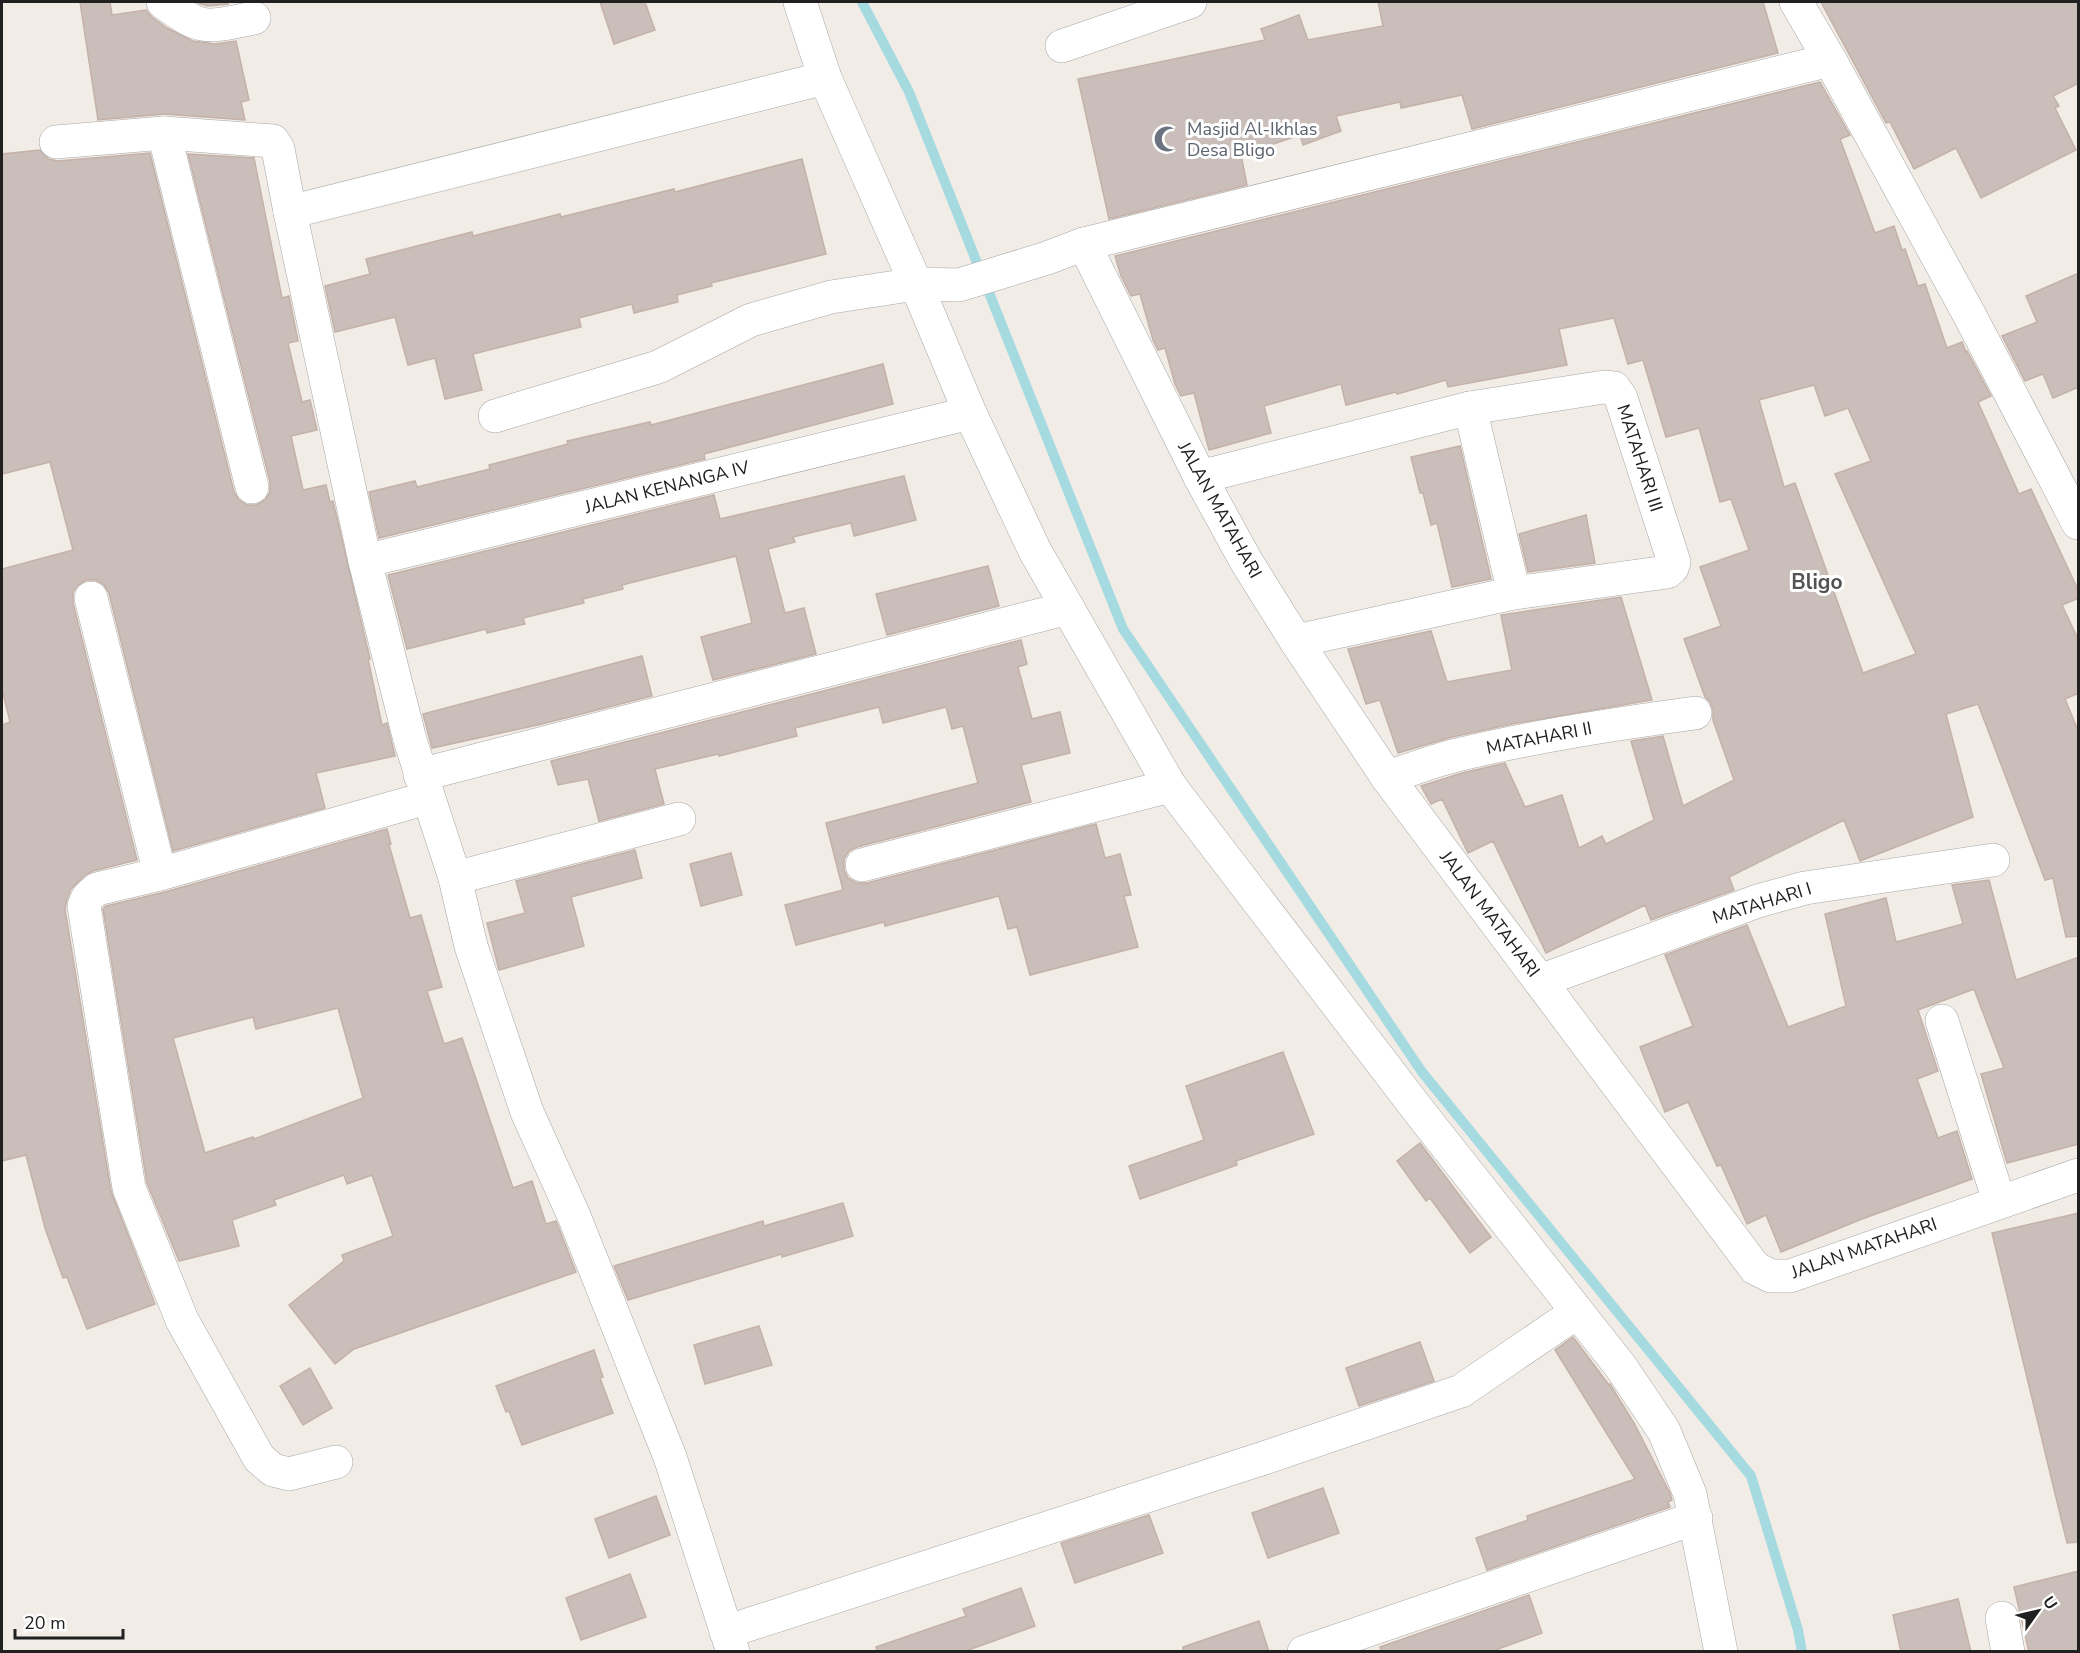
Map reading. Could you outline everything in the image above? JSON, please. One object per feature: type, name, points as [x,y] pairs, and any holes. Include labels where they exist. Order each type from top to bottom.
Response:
[{"type":"street","points":[[163,2],[196,23],[211,27],[254,18]]},
{"type":"street","points":[[800,2],[825,78],[970,413],[1035,551],[1170,786],[1422,1114],[1621,1367],[1664,1431],[1690,1494],[1721,1652]]},
{"type":"street","points":[[1062,46],[1190,2]]},
{"type":"street","points":[[1796,2],[1970,316],[2079,523]]},
{"type":"street","points":[[495,416],[658,368],[751,320],[831,297],[916,284],[959,285],[1084,244],[1830,60]]},
{"type":"street","points":[[290,212],[825,78]]},
{"type":"street","points":[[164,133],[252,488]]},
{"type":"street","points":[[56,142],[164,133],[273,141],[278,149],[365,561],[424,787],[455,878],[471,946],[527,1112],[574,1216],[670,1457],[730,1642],[1461,1390],[1578,1312]]},
{"type":"street","name":"JALAN MATAHARI","points":[[1084,244],[1200,477],[1246,561],[1296,642],[1387,777],[1755,1268],[1771,1276],[1790,1276],[2079,1175]]},
{"type":"street","name":"MATAHARI III","points":[[1200,477],[1470,408],[1604,387],[1614,388],[1621,398],[1674,562],[1672,568],[1667,572],[1514,593],[1296,642]]},
{"type":"street","points":[[1470,408],[1514,593]]},
{"type":"street","name":"JALAN KENANGA IV","points":[[365,561],[970,413]]},
{"type":"street","points":[[91,598],[160,874]]},
{"type":"street","points":[[336,1462],[289,1474],[273,1470],[259,1458],[182,1320],[129,1188],[84,906],[88,897],[97,889],[160,874],[424,787],[1068,608]]},
{"type":"street","name":"MATAHARI II","points":[[1387,777],[1454,756],[1521,740],[1608,724],[1695,712]]},
{"type":"street","points":[[862,865],[1170,786]]},
{"type":"street","points":[[455,878],[679,819]]},
{"type":"street","name":"MATAHARI I","points":[[1540,981],[1758,901],[1805,888],[1993,860]]},
{"type":"street","points":[[1941,1021],[1999,1202]]},
{"type":"street","points":[[1304,1652],[1696,1518]]},
{"type":"street","points":[[2002,1618],[2008,1652]]},
{"type":"building","points":[[80,2],[110,2],[112,15],[146,10],[167,28],[193,41],[215,44],[236,41],[249,100],[241,102],[245,120],[165,114],[98,120]]},
{"type":"building","points":[[228,2],[228,4],[208,6],[198,3]]},
{"type":"building","points":[[600,2],[645,2],[655,30],[614,44]]},
{"type":"building","points":[[1378,2],[1763,2],[1778,53],[1472,129],[1462,95],[1401,108],[1400,102],[1336,116],[1341,131],[1303,145],[1300,135],[1241,155],[1247,185],[1109,219],[1078,79],[1265,40],[1261,29],[1299,15],[1308,40],[1383,26]]},
{"type":"building","points":[[1821,2],[2079,2],[2079,83],[2053,96],[2059,106],[2055,108],[2076,150],[1981,198],[1956,148],[1914,169],[1890,122],[1886,123]]},
{"type":"building","points":[[1820,82],[1850,135],[1840,139],[1875,233],[1894,226],[1918,286],[1925,284],[1947,348],[1962,342],[1991,396],[1978,402],[2019,494],[2031,489],[2079,592],[2079,598],[2062,605],[2079,641],[2079,693],[2065,699],[2079,733],[2079,936],[2066,937],[2053,878],[2045,880],[1978,704],[1946,714],[1973,817],[1860,861],[1844,820],[1729,877],[1734,890],[1651,920],[1645,905],[1546,953],[1493,841],[1468,853],[1442,799],[1431,804],[1421,786],[1505,763],[1525,807],[1562,795],[1579,848],[1602,836],[1606,844],[1654,820],[1631,741],[1663,736],[1683,806],[1734,780],[1713,720],[1713,710],[1705,697],[1684,639],[1721,626],[1700,567],[1749,550],[1731,499],[1720,502],[1699,428],[1666,437],[1643,360],[1628,364],[1614,318],[1559,329],[1567,365],[1448,387],[1446,380],[1346,405],[1341,384],[1264,406],[1271,433],[1209,450],[1194,393],[1181,396],[1175,384],[1165,348],[1158,350],[1153,340],[1140,294],[1131,296],[1121,276],[1115,256]],"holes":[[[1814,385],[1825,416],[1848,408],[1871,461],[1835,474],[1916,654],[1863,673],[1795,483],[1784,487],[1759,400]]]},
{"type":"building","points":[[40,150],[48,159],[58,161],[150,153],[234,492],[239,500],[247,505],[256,505],[265,500],[270,492],[270,482],[188,154],[254,158],[282,298],[289,296],[298,341],[288,343],[302,402],[310,400],[317,430],[291,436],[303,490],[326,485],[330,502],[333,501],[370,659],[368,659],[382,725],[387,723],[395,756],[316,773],[325,808],[173,851],[109,593],[104,585],[96,580],[86,580],[73,592],[73,603],[137,860],[85,875],[71,889],[65,909],[111,1191],[155,1304],[87,1329],[67,1277],[63,1278],[45,1228],[26,1155],[2,1161],[2,725],[10,722],[2,689],[2,569],[73,550],[50,462],[2,474],[2,154]]},
{"type":"building","points":[[802,159],[826,254],[711,283],[712,286],[677,295],[678,302],[634,313],[632,304],[579,318],[581,327],[473,354],[482,390],[445,399],[435,358],[408,365],[395,317],[335,332],[325,286],[370,274],[366,259],[472,232],[473,236],[674,189],[675,192]]},
{"type":"building","points":[[2079,273],[2079,387],[2053,398],[2043,374],[2025,381],[2002,336],[2037,322],[2026,296]]},
{"type":"building","points":[[883,364],[893,404],[704,454],[705,459],[379,538],[369,492],[415,481],[417,487],[490,469],[489,465],[568,444],[567,441],[650,422],[651,425]]},
{"type":"building","points":[[1460,446],[1491,579],[1452,587],[1437,523],[1431,525],[1411,457]]},
{"type":"building","points":[[904,476],[916,520],[854,536],[851,523],[793,537],[795,542],[768,549],[785,613],[804,608],[816,654],[713,680],[701,637],[752,623],[736,556],[622,585],[623,589],[583,599],[584,603],[523,618],[525,624],[487,633],[486,629],[407,649],[388,575],[714,495],[720,519]]},
{"type":"building","points":[[1586,515],[1595,563],[1528,572],[1519,534]]},
{"type":"building","points":[[988,566],[999,606],[887,635],[876,594]]},
{"type":"building","points":[[1621,597],[1652,700],[1512,724],[1452,737],[1398,753],[1380,700],[1366,704],[1348,649],[1431,631],[1447,682],[1512,670],[1501,615]]},
{"type":"building","points":[[1021,640],[1027,664],[1018,667],[1032,719],[1060,712],[1070,753],[1021,765],[1031,802],[857,847],[849,851],[844,859],[844,870],[848,878],[856,883],[867,883],[1096,824],[1105,858],[1120,854],[1131,895],[1124,896],[1138,947],[1030,975],[1017,927],[1008,929],[999,896],[885,926],[884,922],[796,945],[785,905],[843,890],[826,823],[978,783],[963,726],[952,729],[946,707],[883,723],[879,707],[795,728],[797,736],[719,756],[718,754],[655,769],[664,804],[599,821],[588,779],[558,785],[551,761]]},
{"type":"building","points":[[642,656],[652,696],[542,724],[432,748],[423,714]]},
{"type":"building","points":[[387,829],[391,844],[389,845],[410,918],[421,915],[442,987],[427,991],[444,1044],[462,1038],[513,1188],[532,1181],[546,1224],[556,1221],[576,1272],[354,1349],[335,1364],[289,1305],[344,1261],[342,1255],[393,1236],[372,1175],[347,1184],[344,1175],[274,1200],[276,1205],[232,1220],[239,1246],[179,1261],[147,1183],[103,909],[106,906],[165,892]],"holes":[[[338,1008],[363,1098],[254,1139],[253,1137],[205,1153],[173,1038],[253,1017],[256,1029]]]},
{"type":"building","points":[[635,850],[642,878],[571,897],[584,946],[499,970],[487,923],[525,913],[516,881]]},
{"type":"building","points":[[731,853],[742,895],[701,906],[690,864]]},
{"type":"building","points":[[1989,880],[2016,980],[2079,957],[2079,1144],[2007,1163],[1981,1074],[2004,1068],[1974,989],[1918,1010],[1938,1071],[1917,1079],[1938,1138],[1957,1131],[1972,1179],[1862,1219],[1781,1252],[1766,1215],[1747,1224],[1721,1165],[1717,1166],[1688,1102],[1665,1112],[1640,1047],[1693,1026],[1665,955],[1747,925],[1788,1027],[1846,1006],[1825,914],[1886,898],[1896,942],[1963,924],[1952,885]]},
{"type":"building","points":[[1283,1052],[1314,1134],[1236,1161],[1237,1165],[1140,1199],[1129,1166],[1204,1140],[1186,1086]]},
{"type":"building","points":[[1420,1143],[1491,1237],[1470,1253],[1430,1198],[1426,1201],[1397,1161]]},
{"type":"building","points":[[843,1203],[853,1236],[782,1257],[782,1254],[628,1300],[614,1266],[763,1221],[764,1226]]},
{"type":"building","points":[[2079,1213],[2079,1542],[2067,1543],[1992,1233]]},
{"type":"building","points":[[759,1326],[772,1365],[705,1384],[694,1345]]},
{"type":"building","points":[[1573,1337],[1610,1384],[1634,1423],[1670,1493],[1672,1500],[1668,1502],[1670,1507],[1487,1570],[1476,1538],[1528,1520],[1527,1516],[1635,1479],[1555,1350]]},
{"type":"building","points":[[1420,1342],[1434,1381],[1359,1406],[1346,1368]]},
{"type":"building","points":[[594,1350],[603,1377],[600,1378],[613,1413],[522,1445],[509,1411],[506,1412],[496,1386]]},
{"type":"building","points":[[310,1368],[332,1408],[303,1425],[280,1386]]},
{"type":"building","points":[[1323,1488],[1339,1533],[1268,1558],[1252,1513]]},
{"type":"building","points":[[656,1496],[670,1535],[609,1558],[595,1519]]},
{"type":"building","points":[[1149,1515],[1163,1553],[1075,1583],[1061,1543]]},
{"type":"building","points":[[2079,1571],[2079,1652],[2029,1652],[2014,1587]]},
{"type":"building","points":[[630,1574],[646,1617],[581,1640],[566,1598]]},
{"type":"building","points":[[1021,1588],[1035,1626],[963,1652],[877,1652],[876,1647],[966,1616],[963,1609]]},
{"type":"building","points":[[1529,1595],[1542,1633],[1490,1652],[1381,1652],[1380,1647]]},
{"type":"building","points":[[1958,1599],[1971,1652],[1901,1652],[1893,1615]]},
{"type":"building","points":[[1259,1621],[1269,1652],[1183,1652],[1183,1647]]},
{"type":"waterway","points":[[862,2],[909,92],[1123,629],[1422,1072],[1751,1476],[1798,1630],[1802,1652]]},
{"type":"place","name":"Masjid Al-Ikhlas Desa Bligo","points":[[1167,139]]},
{"type":"district","name":"Bligo","points":[[1817,582]]}]
